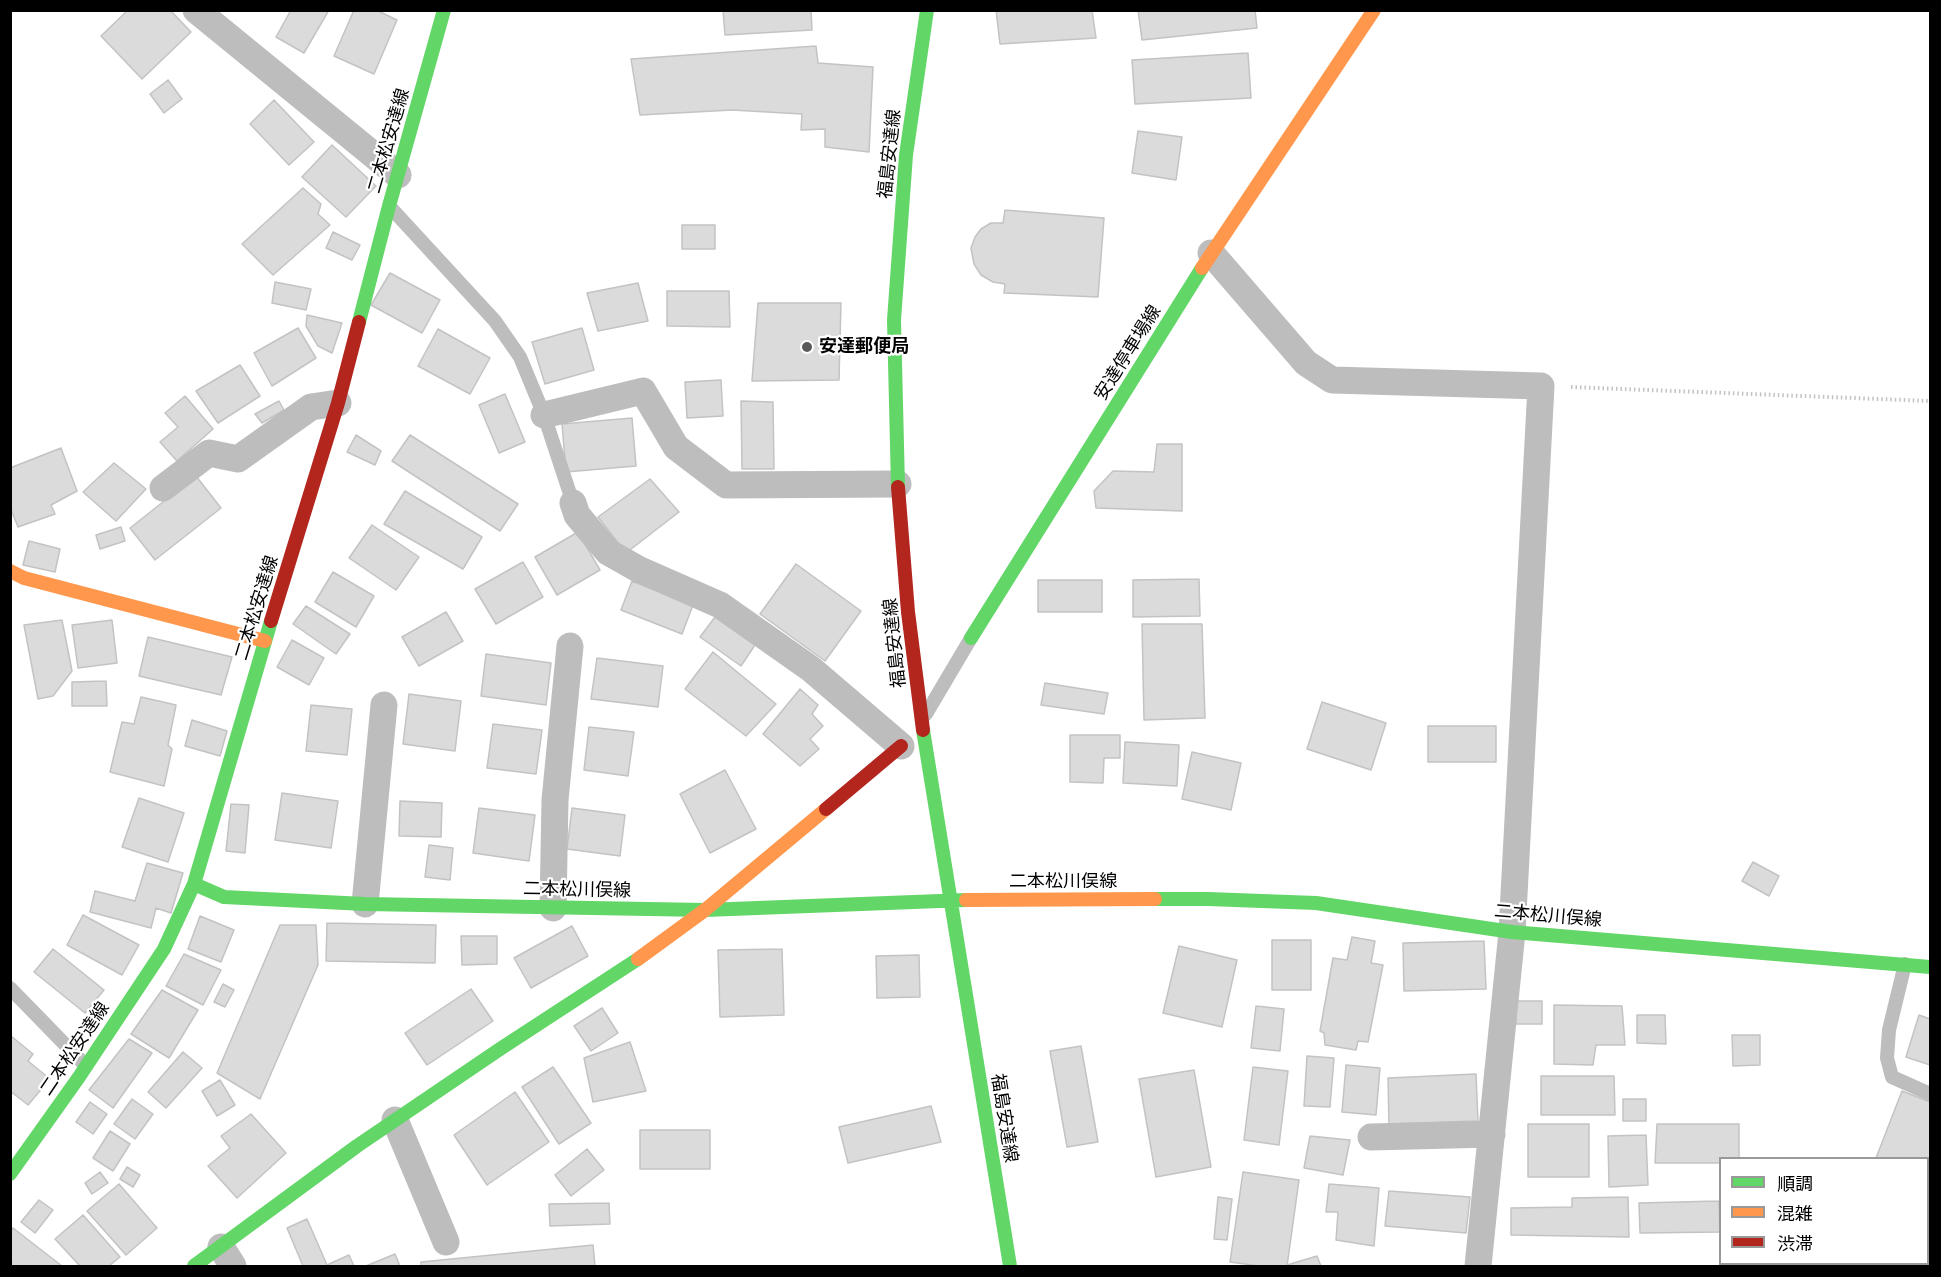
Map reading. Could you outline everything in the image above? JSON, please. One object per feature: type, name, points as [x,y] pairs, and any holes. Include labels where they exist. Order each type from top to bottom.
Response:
[{"type":"main road","name":"二本松安達線","points":[[10,1174],[164,949],[194,884],[338,403],[389,206],[444,10]]},
{"type":"main road","name":"福島安達線","points":[[927,10],[906,154],[894,320],[898,484],[908,612],[922,722],[1010,1266]]},
{"type":"main road","name":"安達停車場線","points":[[970,638],[1211,253],[1374,10]]},
{"type":"main road","points":[[10,571],[24,578],[265,641]]},
{"type":"main road","points":[[194,1266],[227,1257],[357,1146],[500,1049],[629,966],[705,910],[901,746]]},
{"type":"main road","name":"二本松川俣線","points":[[194,884],[224,897],[365,904],[552,908],[705,910],[951,900],[1208,899],[1316,903],[1512,932],[1930,967]]},
{"type":"street","points":[[196,10],[398,175]]},
{"type":"street","points":[[1211,253],[1306,363],[1332,380],[1541,386],[1512,932],[1478,1266]]},
{"type":"street","points":[[544,415],[643,391],[676,447],[726,485],[898,484]]},
{"type":"street","points":[[163,488],[209,453],[237,459],[311,407],[338,403]]},
{"type":"street","points":[[573,503],[577,515],[608,552],[638,569],[720,605],[811,669],[901,746]]},
{"type":"street","points":[[552,908],[555,800],[570,646]]},
{"type":"street","points":[[365,904],[384,705]]},
{"type":"street","points":[[395,1120],[446,1242]]},
{"type":"street","points":[[1371,1137],[1492,1134]]},
{"type":"lane","points":[[389,206],[495,321],[520,357],[544,415],[573,503]]},
{"type":"lane","name":"安達停車場線","points":[[901,746],[922,722],[970,638]]},
{"type":"lane","points":[[1905,964],[1889,1030],[1887,1058],[1892,1077],[1930,1094]]},
{"type":"lane","points":[[10,988],[86,1066]]},
{"type":"path","points":[[1541,386],[1930,401]]},
{"type":"building","points":[[128,10],[170,10],[191,32],[142,79],[101,36]]},
{"type":"building","points":[[291,10],[329,10],[304,53],[276,37]]},
{"type":"building","points":[[354,10],[376,10],[397,20],[374,74],[334,56]]},
{"type":"building","points":[[723,10],[811,10],[812,30],[725,35]]},
{"type":"building","points":[[996,10],[1092,10],[1096,38],[1000,44]]},
{"type":"building","points":[[1138,10],[1255,10],[1257,28],[1142,40]]},
{"type":"building","points":[[816,46],[818,63],[873,67],[869,152],[825,147],[825,129],[801,130],[802,114],[732,110],[640,115],[631,59]]},
{"type":"building","points":[[1248,53],[1251,98],[1135,104],[1132,60]]},
{"type":"building","points":[[168,80],[182,99],[164,113],[150,94]]},
{"type":"building","points":[[274,100],[314,142],[289,165],[250,124]]},
{"type":"building","points":[[1138,131],[1182,137],[1176,180],[1132,173]]},
{"type":"building","points":[[332,145],[376,186],[346,217],[302,177]]},
{"type":"building","points":[[303,188],[321,204],[318,214],[330,225],[273,275],[242,244]]},
{"type":"building","points":[[1005,210],[1104,218],[1098,297],[1004,293],[1005,284],[993,282],[981,275],[974,264],[971,248],[975,237],[981,229],[991,223],[1003,223]]},
{"type":"building","points":[[682,225],[715,225],[715,249],[682,249]]},
{"type":"building","points":[[333,232],[360,245],[352,260],[326,248]]},
{"type":"building","points":[[390,273],[440,300],[422,333],[371,305]]},
{"type":"building","points":[[275,282],[311,289],[306,310],[272,303]]},
{"type":"building","points":[[638,283],[648,321],[598,331],[587,293]]},
{"type":"building","points":[[667,291],[729,291],[730,327],[667,326]]},
{"type":"building","points":[[758,303],[841,303],[839,380],[752,381]]},
{"type":"building","points":[[307,315],[342,323],[332,353],[318,346],[306,326]]},
{"type":"building","points":[[298,328],[316,358],[272,386],[254,353]]},
{"type":"building","points":[[582,328],[594,370],[545,384],[532,342]]},
{"type":"building","points":[[438,329],[490,358],[470,394],[418,366]]},
{"type":"building","points":[[240,365],[260,396],[218,423],[196,391]]},
{"type":"building","points":[[721,380],[723,416],[687,418],[685,382]]},
{"type":"building","points":[[505,394],[525,442],[499,453],[479,405]]},
{"type":"building","points":[[185,396],[213,429],[177,461],[160,442],[178,427],[165,413]]},
{"type":"building","points":[[279,401],[284,410],[262,423],[255,414]]},
{"type":"building","points":[[741,401],[773,402],[774,469],[742,469]]},
{"type":"building","points":[[632,418],[636,466],[566,472],[562,424]]},
{"type":"building","points":[[356,435],[381,451],[375,465],[347,452]]},
{"type":"building","points":[[410,435],[518,504],[500,531],[392,461]]},
{"type":"building","points":[[1157,444],[1182,444],[1182,511],[1096,508],[1094,491],[1113,471],[1154,472]]},
{"type":"building","points":[[61,448],[77,491],[51,505],[55,514],[18,527],[10,507],[10,468]]},
{"type":"building","points":[[114,463],[146,489],[116,521],[83,492]]},
{"type":"building","points":[[196,476],[221,508],[155,560],[130,528]]},
{"type":"building","points":[[650,479],[679,512],[626,553],[598,517]]},
{"type":"building","points":[[405,491],[482,537],[463,569],[384,524]]},
{"type":"building","points":[[372,525],[419,557],[396,590],[349,558]]},
{"type":"building","points":[[121,527],[125,541],[100,549],[96,535]]},
{"type":"building","points":[[578,532],[600,570],[557,595],[535,557]]},
{"type":"building","points":[[29,541],[60,549],[55,572],[23,565]]},
{"type":"building","points":[[523,562],[543,597],[496,624],[475,589]]},
{"type":"building","points":[[796,564],[861,611],[825,661],[760,614]]},
{"type":"building","points":[[333,572],[374,596],[356,627],[315,602]]},
{"type":"building","points":[[1199,579],[1200,616],[1133,617],[1133,580]]},
{"type":"building","points":[[1038,580],[1102,580],[1102,612],[1038,612]]},
{"type":"building","points":[[632,581],[693,605],[682,634],[621,610]]},
{"type":"building","points":[[306,606],[350,634],[336,654],[293,624]]},
{"type":"building","points":[[446,612],[463,641],[419,666],[402,637]]},
{"type":"building","points":[[715,617],[755,645],[741,666],[700,637]]},
{"type":"building","points":[[62,620],[72,671],[53,696],[38,699],[24,625]]},
{"type":"building","points":[[112,620],[117,663],[78,668],[72,625]]},
{"type":"building","points":[[1142,624],[1202,624],[1205,718],[1144,720]]},
{"type":"building","points":[[148,637],[232,657],[221,695],[139,676]]},
{"type":"building","points":[[292,640],[324,658],[309,685],[277,667]]},
{"type":"building","points":[[713,652],[776,704],[746,736],[685,689]]},
{"type":"building","points":[[486,654],[551,663],[546,705],[481,696]]},
{"type":"building","points":[[597,658],[663,666],[658,707],[591,699]]},
{"type":"building","points":[[106,681],[107,706],[72,706],[72,682]]},
{"type":"building","points":[[1045,683],[1108,693],[1104,714],[1041,705]]},
{"type":"building","points":[[800,689],[818,705],[812,714],[823,726],[810,739],[819,749],[800,766],[763,734]]},
{"type":"building","points":[[409,694],[461,701],[455,751],[403,744]]},
{"type":"building","points":[[141,697],[176,705],[168,745],[172,749],[164,786],[110,772],[122,722],[134,724]]},
{"type":"building","points":[[1322,702],[1386,723],[1371,770],[1307,749]]},
{"type":"building","points":[[311,705],[352,709],[347,755],[306,751]]},
{"type":"building","points":[[192,720],[227,731],[220,756],[185,746]]},
{"type":"building","points":[[493,724],[542,730],[536,774],[487,768]]},
{"type":"building","points":[[1428,726],[1496,726],[1496,762],[1428,762]]},
{"type":"building","points":[[589,727],[634,732],[628,776],[584,770]]},
{"type":"building","points":[[1070,735],[1120,735],[1120,758],[1104,758],[1103,783],[1070,782]]},
{"type":"building","points":[[1125,742],[1179,745],[1177,786],[1123,783]]},
{"type":"building","points":[[1192,752],[1241,763],[1231,810],[1182,799]]},
{"type":"building","points":[[725,770],[756,829],[710,853],[680,794]]},
{"type":"building","points":[[282,793],[338,801],[331,848],[275,840]]},
{"type":"building","points":[[139,798],[184,813],[168,862],[122,847]]},
{"type":"building","points":[[400,801],[442,803],[441,837],[399,836]]},
{"type":"building","points":[[231,804],[249,805],[245,853],[226,851]]},
{"type":"building","points":[[479,808],[535,815],[529,861],[473,853]]},
{"type":"building","points":[[572,808],[625,815],[620,856],[567,849]]},
{"type":"building","points":[[429,845],[453,848],[450,880],[425,877]]},
{"type":"building","points":[[1753,862],[1779,876],[1769,896],[1742,881]]},
{"type":"building","points":[[147,863],[183,873],[171,913],[156,908],[151,928],[90,912],[95,891],[135,901]]},
{"type":"building","points":[[83,915],[139,945],[122,975],[67,945]]},
{"type":"building","points":[[200,916],[234,930],[221,962],[188,949]]},
{"type":"building","points":[[327,923],[436,925],[435,963],[326,961]]},
{"type":"building","points":[[280,925],[316,925],[318,965],[260,1099],[217,1073]]},
{"type":"building","points":[[572,926],[588,956],[531,988],[514,958]]},
{"type":"building","points":[[461,936],[497,936],[497,964],[462,965]]},
{"type":"building","points":[[1352,937],[1375,941],[1371,963],[1383,965],[1368,1042],[1358,1041],[1356,1050],[1325,1045],[1324,1033],[1320,1031],[1333,958],[1347,960]]},
{"type":"building","points":[[1272,940],[1311,940],[1311,990],[1272,990]]},
{"type":"building","points":[[1484,941],[1486,989],[1404,991],[1403,943]]},
{"type":"building","points":[[1179,946],[1237,960],[1222,1027],[1163,1013]]},
{"type":"building","points":[[53,949],[104,990],[85,1013],[34,972]]},
{"type":"building","points":[[782,949],[784,1015],[720,1017],[718,950]]},
{"type":"building","points":[[184,954],[221,970],[203,1005],[166,986]]},
{"type":"building","points":[[919,955],[920,997],[877,998],[876,956]]},
{"type":"building","points":[[223,984],[234,990],[225,1007],[214,1002]]},
{"type":"building","points":[[471,989],[493,1021],[427,1065],[405,1033]]},
{"type":"building","points":[[162,990],[198,1010],[169,1058],[131,1034]]},
{"type":"building","points":[[1516,1001],[1542,1001],[1542,1024],[1516,1024]]},
{"type":"building","points":[[1554,1005],[1622,1006],[1625,1045],[1596,1045],[1593,1065],[1554,1064]]},
{"type":"building","points":[[1256,1006],[1284,1009],[1280,1051],[1251,1048]]},
{"type":"building","points":[[602,1008],[618,1033],[591,1051],[574,1026]]},
{"type":"building","points":[[1637,1015],[1665,1015],[1666,1044],[1637,1043]]},
{"type":"building","points":[[1919,1015],[1930,1019],[1930,1065],[1906,1057]]},
{"type":"building","points":[[1732,1035],[1760,1035],[1760,1065],[1733,1066]]},
{"type":"building","points":[[11,1036],[33,1054],[28,1061],[50,1079],[28,1105],[10,1091]]},
{"type":"building","points":[[129,1039],[152,1053],[113,1108],[89,1090]]},
{"type":"building","points":[[630,1042],[646,1091],[593,1102],[584,1058]]},
{"type":"building","points":[[1081,1046],[1098,1142],[1067,1147],[1050,1051]]},
{"type":"building","points":[[183,1052],[202,1068],[166,1108],[148,1092]]},
{"type":"building","points":[[1307,1056],[1334,1058],[1330,1107],[1304,1106]]},
{"type":"building","points":[[1346,1065],[1380,1068],[1376,1115],[1342,1112]]},
{"type":"building","points":[[553,1067],[591,1123],[559,1144],[522,1087]]},
{"type":"building","points":[[1253,1067],[1288,1071],[1279,1145],[1244,1140]]},
{"type":"building","points":[[1194,1070],[1211,1167],[1156,1177],[1139,1079]]},
{"type":"building","points":[[1476,1074],[1478,1121],[1389,1124],[1388,1078]]},
{"type":"building","points":[[1541,1076],[1614,1076],[1615,1115],[1541,1115]]},
{"type":"building","points":[[220,1080],[235,1105],[217,1116],[202,1091]]},
{"type":"building","points":[[1902,1091],[1930,1102],[1929,1166],[1929,1157],[1876,1157]]},
{"type":"building","points":[[515,1092],[549,1142],[487,1185],[454,1135]]},
{"type":"building","points":[[132,1099],[153,1114],[135,1139],[114,1124]]},
{"type":"building","points":[[1623,1099],[1646,1099],[1646,1121],[1623,1121]]},
{"type":"building","points":[[90,1102],[107,1114],[93,1134],[76,1122]]},
{"type":"building","points":[[931,1106],[941,1142],[848,1163],[839,1127]]},
{"type":"building","points":[[251,1114],[286,1153],[237,1198],[208,1166],[230,1148],[221,1136]]},
{"type":"building","points":[[1528,1124],[1589,1124],[1589,1177],[1528,1177]]},
{"type":"building","points":[[1657,1124],[1739,1124],[1739,1157],[1719,1157],[1719,1163],[1655,1163]]},
{"type":"building","points":[[640,1130],[710,1130],[710,1169],[640,1169]]},
{"type":"building","points":[[110,1131],[130,1144],[113,1171],[93,1158]]},
{"type":"building","points":[[1646,1135],[1648,1185],[1609,1187],[1608,1136]]},
{"type":"building","points":[[1310,1136],[1350,1140],[1343,1175],[1304,1168]]},
{"type":"building","points":[[587,1149],[604,1170],[571,1196],[555,1175]]},
{"type":"building","points":[[127,1167],[140,1175],[133,1187],[120,1179]]},
{"type":"building","points":[[100,1172],[108,1183],[92,1194],[85,1183]]},
{"type":"building","points":[[1243,1172],[1299,1180],[1287,1266],[1259,1266],[1230,1262]]},
{"type":"building","points":[[119,1184],[157,1228],[126,1255],[87,1211]]},
{"type":"building","points":[[1329,1184],[1379,1188],[1374,1246],[1336,1240],[1338,1212],[1326,1212]]},
{"type":"building","points":[[1389,1191],[1470,1197],[1466,1233],[1385,1226]]},
{"type":"building","points":[[1218,1197],[1232,1199],[1227,1240],[1214,1239]]},
{"type":"building","points":[[1628,1197],[1629,1237],[1511,1235],[1511,1208],[1572,1207],[1572,1198]]},
{"type":"building","points":[[39,1200],[53,1210],[35,1233],[21,1222]]},
{"type":"building","points":[[1719,1201],[1719,1232],[1640,1233],[1639,1203]]},
{"type":"building","points":[[609,1203],[610,1224],[550,1226],[549,1204]]},
{"type":"building","points":[[83,1215],[120,1257],[109,1266],[80,1266],[55,1239]]},
{"type":"building","points":[[307,1219],[327,1265],[349,1255],[354,1266],[303,1266],[287,1228]]},
{"type":"building","points":[[13,1228],[62,1266],[10,1266],[12,1262],[10,1261],[10,1232]]},
{"type":"building","points":[[593,1245],[595,1266],[421,1266],[421,1262]]},
{"type":"building","points":[[395,1254],[400,1266],[366,1266]]},
{"type":"building","points":[[1317,1256],[1321,1266],[1287,1265]]},
{"type":"traffic: fast","points":[[359,322],[444,10]]},
{"type":"traffic: fast","points":[[898,487],[894,320],[906,155],[927,10]]},
{"type":"traffic: fast","points":[[971,638],[1202,268]]},
{"type":"traffic: fast","points":[[10,1174],[79,1077],[164,949],[194,884],[271,621]]},
{"type":"traffic: fast","points":[[923,730],[1010,1266]]},
{"type":"traffic: fast","points":[[194,884],[224,897],[365,904],[705,910],[966,900]]},
{"type":"traffic: fast","points":[[1155,899],[1316,903],[1512,932],[1930,967]]},
{"type":"traffic: fast","points":[[194,1266],[357,1146],[638,959]]},
{"type":"traffic: slow","points":[[1202,268],[1374,10]]},
{"type":"traffic: slow","points":[[10,571],[24,578],[265,641]]},
{"type":"traffic: slow","points":[[638,959],[705,910],[826,809]]},
{"type":"traffic: slow","points":[[966,900],[1155,899]]},
{"type":"traffic: jam","points":[[271,621],[338,403],[359,322]]},
{"type":"traffic: jam","points":[[898,487],[908,612],[923,730]]},
{"type":"traffic: jam","points":[[826,809],[901,746]]},
{"type":"place","name":"安達郵便局","points":[[807,347]]}]
